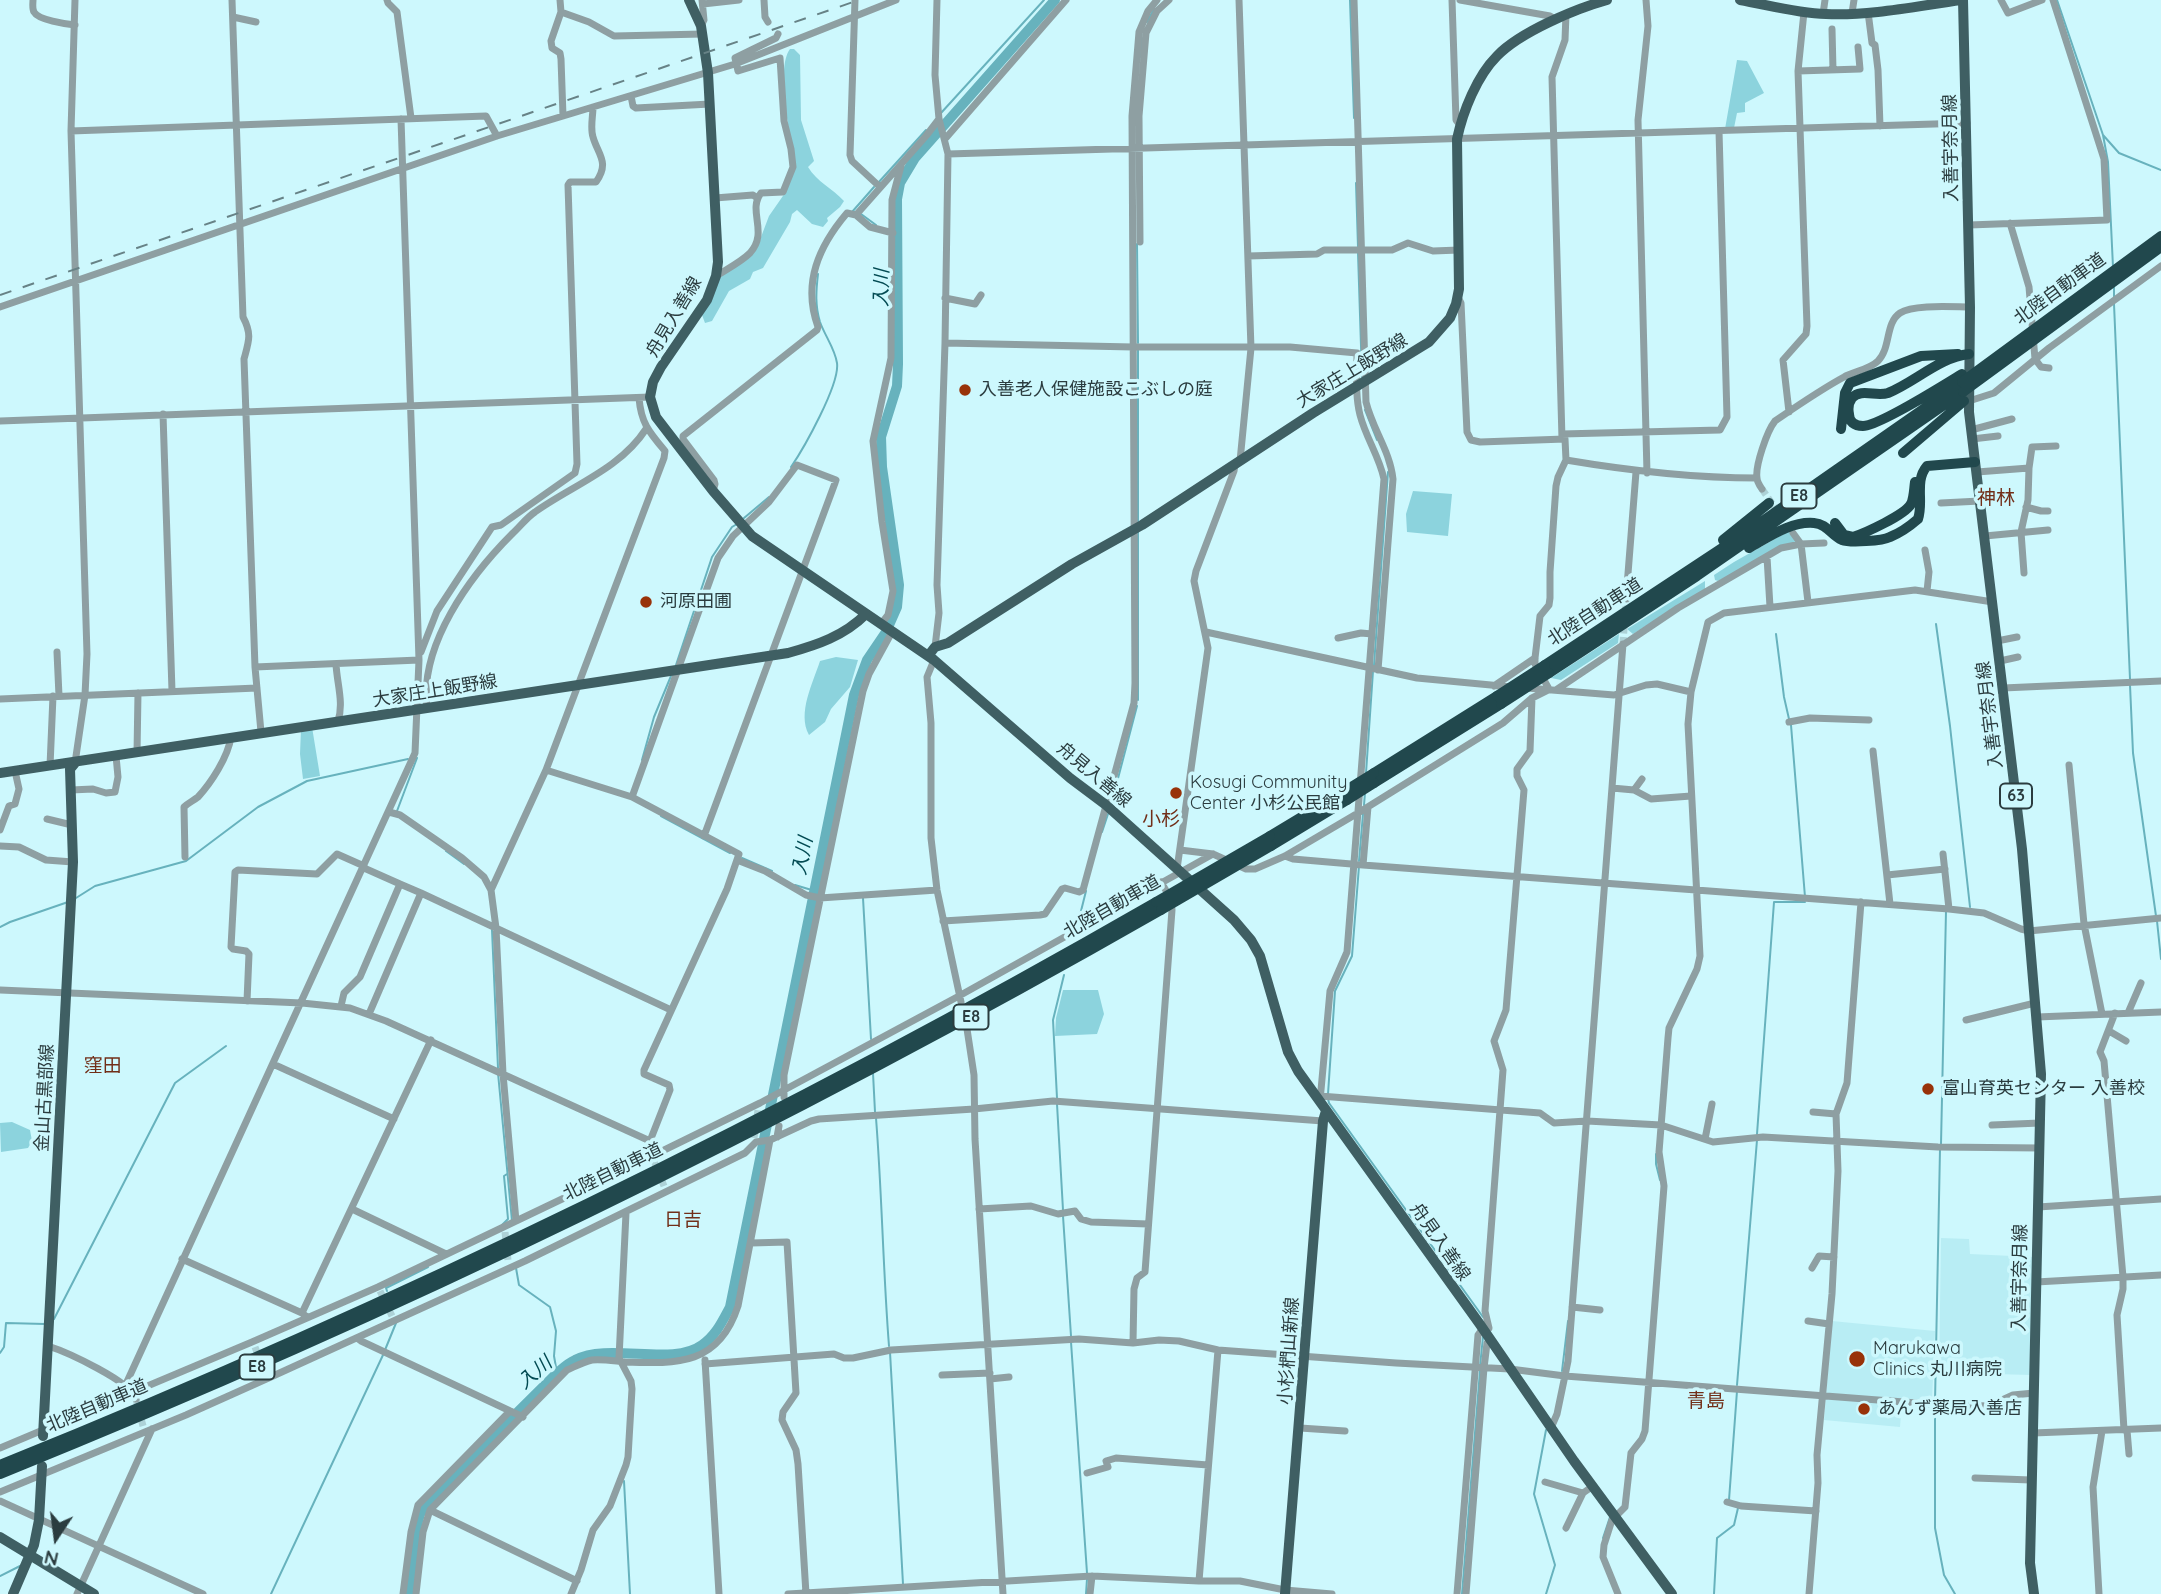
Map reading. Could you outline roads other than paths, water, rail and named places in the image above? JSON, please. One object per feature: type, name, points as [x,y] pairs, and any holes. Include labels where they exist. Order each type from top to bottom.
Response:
[{"type":"highway","name":"北陸自動車道","points":[[0,1474],[266,1363],[521,1241],[758,1120],[781,1105],[1159,906],[1374,778],[1497,695],[1547,669],[1652,606],[1832,484],[1964,390],[2161,236]]},
{"type":"highway","name":"北陸自動車道","points":[[2045,328],[2161,247]]},
{"type":"highway","points":[[1903,453],[1964,390],[2045,328]]},
{"type":"highway","points":[[1964,390],[1877,422],[1860,426],[1852,423],[1850,419],[1850,403],[1856,395],[1889,392],[1954,357],[1969,354]]},
{"type":"highway","points":[[1839,426],[1846,387],[1856,379],[1921,356],[1969,354]]},
{"type":"highway","name":"北陸自動車道","points":[[1547,669],[1630,603],[1751,529],[1964,390]]},
{"type":"highway","points":[[1840,525],[1848,537],[1857,536],[1905,511],[1913,499],[1917,473],[1923,465],[1933,461],[1976,467]]},
{"type":"highway","points":[[1652,606],[1733,557],[1794,525],[1811,522],[1822,524],[1847,541],[1892,537],[1918,519],[1921,512],[1920,479],[1927,466],[1976,467]]},
{"type":"highway","points":[[1630,603],[1769,503]]},
{"type":"highway","name":"北陸自動車道","points":[[0,1465],[251,1360],[508,1247]]},
{"type":"main road","name":"舟見入善線","points":[[689,0],[702,30],[708,73],[718,262],[707,300],[653,382],[650,397],[656,417],[743,527],[767,548],[931,658],[1070,778],[1106,805],[1234,920],[1251,940],[1264,966],[1293,1063],[1320,1099],[1324,1116],[1483,1328],[1551,1428],[1672,1594]]},
{"type":"main road","name":"大家庄上飯野線","points":[[931,658],[935,647],[948,642],[1137,528],[1438,335],[1450,318],[1458,296],[1457,139],[1460,125],[1478,85],[1498,55],[1507,47],[1555,19],[1607,0]]},
{"type":"main road","points":[[1740,0],[1823,14],[1868,12],[1962,0]]},
{"type":"main road","name":"入善宇奈月線","points":[[1962,0],[1970,307],[1969,354],[1964,390],[1972,434],[2000,661],[2029,931],[2040,1074],[2030,1563],[2034,1594]]},
{"type":"main road","name":"大家庄上飯野線","points":[[0,773],[772,656],[800,650],[838,636],[866,614]]},
{"type":"main road","name":"金山古黒部線","points":[[43,1433],[73,862],[70,769],[75,763]]},
{"type":"main road","name":"小杉椚山新線","points":[[1285,1592],[1324,1116]]},
{"type":"main road","points":[[13,1594],[32,1555],[39,1520],[42,1471]]},
{"type":"main road","points":[[0,1536],[32,1555],[79,1590],[94,1594]]},
{"type":"street","points":[[33,0],[32,10],[36,15],[60,24],[75,25]]},
{"type":"street","points":[[75,0],[71,131],[87,654],[85,695],[75,763]]},
{"type":"street","points":[[232,0],[243,317],[249,329],[244,359],[255,667],[261,732]]},
{"type":"street","points":[[387,0],[397,12],[411,118]]},
{"type":"street","points":[[560,0],[561,12],[551,41],[552,48],[560,53],[561,59],[563,116]]},
{"type":"street","points":[[561,12],[589,22],[614,36],[702,30],[702,2],[739,0]]},
{"type":"street","points":[[764,0],[768,22]]},
{"type":"street","points":[[855,0],[850,155],[852,161],[880,187]]},
{"type":"street","points":[[0,307],[496,136],[735,64],[896,0]]},
{"type":"street","points":[[935,647],[939,613],[937,585],[948,154],[939,121],[934,75],[937,0]]},
{"type":"street","points":[[944,137],[1066,0]]},
{"type":"street","points":[[943,921],[1045,914],[1062,889],[1079,892],[1083,890],[1134,703],[1137,528],[1133,347],[1139,32],[1157,0]]},
{"type":"street","points":[[1140,242],[1136,149],[1146,33],[1157,11],[1169,0]]},
{"type":"street","points":[[1179,870],[1207,659],[1206,632],[1194,581],[1238,462],[1251,348],[1239,0]]},
{"type":"street","points":[[1354,0],[1362,251],[1360,417],[1380,461],[1384,479],[1372,634],[1373,669]]},
{"type":"street","points":[[1452,0],[1456,120],[1460,125]]},
{"type":"street","points":[[1460,0],[1555,19]]},
{"type":"street","points":[[1646,0],[1648,26],[1638,134],[1647,473]]},
{"type":"street","points":[[1823,14],[1825,0]]},
{"type":"street","points":[[1852,13],[1854,0]]},
{"type":"street","points":[[2001,0],[2008,13],[2042,0]]},
{"type":"street","points":[[1969,225],[2107,220],[2104,159],[2052,0]]},
{"type":"street","points":[[1789,412],[1783,360],[1806,334],[1807,326],[1798,71],[1804,12]]},
{"type":"street","points":[[1868,12],[1878,70],[1880,126]]},
{"type":"street","points":[[1553,690],[1535,664],[1535,658],[1540,616],[1549,605],[1550,597],[1556,486],[1566,460],[1565,439],[1562,437],[1552,77],[1565,40],[1566,14]]},
{"type":"street","points":[[233,17],[256,22]]},
{"type":"street","points":[[1832,29],[1832,70]]},
{"type":"street","points":[[716,276],[755,246],[759,235],[757,198],[761,193],[783,192],[793,167],[784,121],[780,58],[738,71],[734,58],[778,34]]},
{"type":"street","points":[[1798,71],[1860,69],[1858,47]]},
{"type":"street","points":[[632,96],[633,106],[636,108],[710,104]]},
{"type":"street","points":[[419,658],[437,611],[492,527],[501,526],[575,473],[578,464],[568,185],[570,182],[596,182],[599,179],[603,160],[592,136],[593,107]]},
{"type":"street","points":[[71,131],[486,116],[496,136]]},
{"type":"street","points":[[401,119],[423,709]]},
{"type":"street","points":[[856,215],[939,121]]},
{"type":"street","points":[[948,154],[1967,123]]},
{"type":"street","points":[[1458,296],[1461,303],[1467,432],[1471,440],[1480,442],[1720,430],[1727,417],[1719,131]]},
{"type":"street","points":[[881,624],[888,615],[893,591],[873,441],[891,358],[892,200],[901,165]]},
{"type":"street","points":[[715,198],[753,195],[757,198]]},
{"type":"street","points":[[713,491],[714,480],[683,436],[817,330],[812,301],[819,252],[847,213],[856,215],[870,227],[892,233]]},
{"type":"street","points":[[2010,223],[2029,287],[2035,359],[2041,367],[2049,368]]},
{"type":"street","points":[[1248,256],[1317,254],[1324,250],[1392,250],[1408,243],[1433,251],[1459,250]]},
{"type":"street","points":[[1964,390],[1994,393],[2035,359],[2161,266]]},
{"type":"street","points":[[945,298],[975,304],[981,295]]},
{"type":"street","points":[[1762,489],[1757,478],[1763,446],[1775,421],[1846,376],[1873,365],[1884,354],[1891,327],[1899,313],[1908,309],[1970,307]]},
{"type":"street","points":[[945,343],[1290,347],[1361,354]]},
{"type":"street","points":[[1361,385],[1373,426],[1389,455],[1393,479],[1358,813],[1347,952],[1331,991],[1320,1099],[1540,1113],[1554,1123],[1587,1121],[1661,1125],[1724,1142],[1763,1137],[1938,1147],[2040,1149]]},
{"type":"street","points":[[0,421],[650,397]]},
{"type":"street","points":[[491,890],[546,770],[664,458],[665,451],[646,429],[640,415],[639,398]]},
{"type":"street","points":[[163,414],[172,691]]},
{"type":"street","points":[[1972,434],[2012,419]]},
{"type":"street","points":[[120,1397],[415,753],[429,669],[444,627],[460,597],[483,566],[531,514],[621,458],[638,442],[646,429]]},
{"type":"street","points":[[1972,434],[1998,436]]},
{"type":"street","points":[[2024,573],[2021,532],[2032,447],[2056,446]]},
{"type":"street","points":[[1566,460],[1636,472],[1710,478],[1757,478]]},
{"type":"street","points":[[632,797],[675,671],[718,558],[726,545],[769,502],[797,465],[836,480],[704,836]]},
{"type":"street","points":[[1976,467],[2029,468]]},
{"type":"street","points":[[1630,603],[1636,472]]},
{"type":"street","points":[[1941,503],[1980,500]]},
{"type":"street","points":[[2026,507],[2048,511]]},
{"type":"street","points":[[1985,536],[2048,530]]},
{"type":"street","points":[[1793,533],[1801,544],[1808,602]]},
{"type":"street","points":[[1180,850],[1213,854],[1246,869],[1255,869],[1285,856],[1503,723],[1532,698],[1553,690],[1701,594],[1781,548],[1824,543]]},
{"type":"street","points":[[1925,551],[1929,572],[1927,591]]},
{"type":"street","points":[[1767,556],[1770,607]]},
{"type":"street","points":[[1618,1594],[1603,1557],[1608,1527],[1625,1507],[1631,1453],[1645,1431],[1664,1186],[1659,1152],[1670,1028],[1697,969],[1700,956],[1688,724],[1691,692],[1708,622],[1724,613],[1914,590],[1993,602]]},
{"type":"street","points":[[416,1594],[423,1532],[430,1510],[523,1418],[567,1370],[594,1360],[671,1362],[693,1358],[720,1340],[732,1325],[774,1139],[784,1075],[863,691],[869,674],[892,632]]},
{"type":"street","points":[[1206,632],[1497,695],[1553,690],[1619,695],[1657,684],[1691,692]]},
{"type":"street","points":[[1338,638],[1361,633],[1372,634]]},
{"type":"street","points":[[1997,641],[2017,637]]},
{"type":"street","points":[[1551,1428],[1557,1414],[1568,1361],[1623,644]]},
{"type":"street","points":[[50,766],[57,652]]},
{"type":"street","points":[[2000,661],[2018,657]]},
{"type":"street","points":[[255,667],[419,658]]},
{"type":"street","points":[[931,658],[927,677],[931,723],[931,838],[937,890],[960,999]]},
{"type":"street","points":[[1497,695],[1535,658]]},
{"type":"street","points":[[336,664],[343,707],[338,722]]},
{"type":"street","points":[[2003,688],[2161,681]]},
{"type":"street","points":[[0,699],[257,688]]},
{"type":"street","points":[[137,753],[138,693]]},
{"type":"street","points":[[1466,1594],[1480,1368],[1478,1335],[1483,1328],[1489,1328],[1485,1311],[1503,1070],[1494,1041],[1506,1010],[1524,790],[1517,776],[1517,769],[1530,751],[1532,698]]},
{"type":"street","points":[[1789,722],[1810,718],[1869,720]]},
{"type":"street","points":[[185,857],[184,807],[200,795],[228,753],[231,737]]},
{"type":"street","points":[[1873,751],[1890,904]]},
{"type":"street","points":[[71,790],[115,792],[118,777],[116,756]]},
{"type":"street","points":[[2069,765],[2084,924],[2102,1014]]},
{"type":"street","points":[[546,770],[632,797],[739,854],[727,889],[644,1070],[644,1074],[668,1085],[670,1090],[650,1142],[654,1157]]},
{"type":"street","points":[[0,830],[9,806],[15,804],[17,797],[19,789],[15,771]]},
{"type":"street","points":[[1634,790],[1642,779]]},
{"type":"street","points":[[1612,788],[1634,790],[1651,799],[1691,796]]},
{"type":"street","points":[[1363,864],[1368,807]]},
{"type":"street","points":[[0,1492],[42,1471],[147,1429],[357,1338],[508,1247],[516,1221],[503,1074],[496,928],[491,890],[484,877],[462,858],[400,815],[389,812]]},
{"type":"street","points":[[47,819],[72,825]]},
{"type":"street","points":[[0,846],[19,847],[46,860],[73,862]]},
{"type":"street","points":[[247,1001],[248,954],[231,947],[235,872],[317,874],[337,854],[671,1010]]},
{"type":"street","points":[[516,1221],[654,1157],[758,1120],[1179,870],[1213,854]]},
{"type":"street","points":[[1944,854],[1950,909]]},
{"type":"street","points":[[1285,856],[1293,859],[1517,877],[1950,909],[1984,913],[2029,931],[2161,918]]},
{"type":"street","points":[[737,860],[765,871],[808,895],[820,898],[937,890]]},
{"type":"street","points":[[1887,875],[1945,869]]},
{"type":"street","points":[[1133,1343],[1134,1289],[1137,1278],[1145,1272],[1172,910],[1171,899],[1161,882]]},
{"type":"street","points":[[341,1006],[344,993],[360,976],[400,884]]},
{"type":"street","points":[[369,1014],[421,893]]},
{"type":"street","points":[[1809,1594],[1839,1171],[1836,1114],[1847,1083],[1861,902]]},
{"type":"street","points":[[2128,1013],[2141,983]]},
{"type":"street","points":[[0,989],[341,1006],[369,1014],[431,1040],[650,1142]]},
{"type":"street","points":[[1966,1020],[2035,1003]]},
{"type":"street","points":[[2036,1017],[2161,1012]]},
{"type":"street","points":[[2115,1013],[2100,1052],[2104,1061],[2123,1278],[2117,1314],[2129,1454]]},
{"type":"street","points":[[967,1028],[974,1071],[979,1209],[1003,1594]]},
{"type":"street","points":[[2109,1031],[2126,1041]]},
{"type":"street","points":[[304,1315],[431,1040]]},
{"type":"street","points":[[273,1064],[394,1119]]},
{"type":"street","points":[[774,1139],[819,1119],[1053,1101],[1156,1109],[1324,1116]]},
{"type":"street","points":[[1705,1139],[1712,1104]]},
{"type":"street","points":[[1813,1112],[1836,1114]]},
{"type":"street","points":[[758,1120],[774,1139]]},
{"type":"street","points":[[0,1448],[43,1433],[120,1397],[135,1396],[173,1374],[253,1345],[304,1315],[379,1289],[446,1254],[508,1247],[626,1213],[666,1189],[745,1153],[758,1120]]},
{"type":"street","points":[[1992,1125],[2040,1123]]},
{"type":"street","points":[[2038,1207],[2161,1199]]},
{"type":"street","points":[[979,1209],[1031,1206],[1058,1214],[1075,1210],[1081,1219],[1091,1222],[1148,1224]]},
{"type":"street","points":[[352,1209],[446,1254]]},
{"type":"street","points":[[571,1594],[593,1530],[610,1506],[628,1457],[632,1389],[621,1360],[619,1345],[626,1213]]},
{"type":"street","points":[[751,1243],[787,1241],[796,1393],[783,1412],[782,1420],[796,1450],[798,1464],[806,1593]]},
{"type":"street","points":[[1812,1268],[1819,1256],[1834,1257]]},
{"type":"street","points":[[182,1259],[304,1315]]},
{"type":"street","points":[[2036,1282],[2161,1275]]},
{"type":"street","points":[[1572,1307],[1600,1310]]},
{"type":"street","points":[[1808,1321],[1829,1324]]},
{"type":"street","points":[[357,1338],[523,1418]]},
{"type":"street","points":[[705,1364],[834,1354],[853,1359],[891,1350],[1079,1339],[1133,1343],[1179,1341],[1218,1350],[1510,1369],[1565,1376],[1930,1404],[1989,1406],[2013,1395],[2034,1393]]},
{"type":"street","points":[[1457,1594],[1480,1368],[1490,1339]]},
{"type":"street","points":[[48,1346],[65,1352],[125,1384],[135,1396]]},
{"type":"street","points":[[1199,1581],[1218,1350]]},
{"type":"street","points":[[705,1352],[719,1594]]},
{"type":"street","points":[[942,1375],[1009,1377]]},
{"type":"street","points":[[403,1594],[411,1532],[418,1505],[510,1411]]},
{"type":"street","points":[[1300,1428],[1345,1432]]},
{"type":"street","points":[[2033,1433],[2161,1428]]},
{"type":"street","points":[[79,1590],[147,1429]]},
{"type":"street","points":[[2099,1594],[2093,1488],[2102,1431]]},
{"type":"street","points":[[1087,1474],[1108,1467],[1106,1461],[1116,1458],[1208,1465]]},
{"type":"street","points":[[1975,1478],[2032,1479]]},
{"type":"street","points":[[1545,1482],[1583,1493]]},
{"type":"street","points":[[1566,1528],[1583,1493],[1593,1486]]},
{"type":"street","points":[[0,1501],[203,1594]]},
{"type":"street","points":[[1727,1502],[1741,1506],[1816,1511]]},
{"type":"street","points":[[430,1510],[577,1581]]},
{"type":"street","points":[[788,1594],[1092,1576],[1240,1581],[1285,1592],[1332,1594]]},
{"type":"street","points":[[1090,1594],[1092,1576]]},
{"type":"waterway","points":[[941,113],[1044,0]]},
{"type":"waterway","name":"入川","points":[[409,1594],[416,1529],[420,1514],[430,1499],[557,1373],[572,1361],[589,1355],[658,1355],[689,1351],[711,1337],[730,1307],[854,695],[867,660],[886,632],[897,607],[899,585],[882,467],[881,437],[897,386],[897,199],[900,183],[915,158],[1055,0]]},
{"type":"waterway","points":[[1350,0],[1354,118]]},
{"type":"waterway","points":[[2057,0],[2103,135],[2119,153],[2161,170]]},
{"type":"waterway","points":[[1147,22],[1154,9]]},
{"type":"waterway","points":[[1141,57],[1142,38]]},
{"type":"waterway","points":[[878,183],[926,130]]},
{"type":"waterway","points":[[2103,135],[2108,162],[2113,267]]},
{"type":"waterway","points":[[1356,183],[1358,247]]},
{"type":"waterway","points":[[852,212],[874,187]]},
{"type":"waterway","points":[[861,214],[876,225]]},
{"type":"waterway","points":[[1137,244],[1138,343]]},
{"type":"waterway","points":[[1358,253],[1362,377]]},
{"type":"waterway","points":[[791,467],[820,416],[836,373],[836,358],[818,316],[818,274]]},
{"type":"waterway","points":[[2114,286],[2114,298]]},
{"type":"waterway","points":[[2114,304],[2130,679]]},
{"type":"waterway","points":[[1138,349],[1138,522]]},
{"type":"waterway","points":[[1365,410],[1377,440]]},
{"type":"waterway","points":[[1374,665],[1388,472]]},
{"type":"waterway","points":[[744,518],[769,497]]},
{"type":"waterway","points":[[676,665],[712,557],[732,527],[737,524]]},
{"type":"waterway","points":[[1138,531],[1138,700]]},
{"type":"waterway","points":[[1936,624],[1970,907]]},
{"type":"waterway","points":[[1776,634],[1789,719]]},
{"type":"waterway","points":[[1366,773],[1373,671]]},
{"type":"waterway","points":[[642,760],[654,717],[671,676]]},
{"type":"waterway","points":[[2130,685],[2133,753],[2156,916]]},
{"type":"waterway","points":[[1111,805],[1137,706]]},
{"type":"waterway","points":[[1791,725],[1805,897]]},
{"type":"waterway","points":[[397,811],[417,758]]},
{"type":"waterway","points":[[76,898],[95,886],[186,861],[258,807],[307,781],[408,759]]},
{"type":"waterway","points":[[1364,805],[1365,793]]},
{"type":"waterway","points":[[1102,832],[1108,814]]},
{"type":"waterway","points":[[1359,861],[1363,814]]},
{"type":"waterway","points":[[661,816],[730,853]]},
{"type":"waterway","points":[[446,851],[464,864]]},
{"type":"waterway","points":[[742,858],[772,871]]},
{"type":"waterway","points":[[1328,1094],[1335,991],[1352,956],[1359,866]]},
{"type":"waterway","points":[[795,885],[815,891]]},
{"type":"waterway","points":[[1077,927],[1086,891]]},
{"type":"waterway","points":[[863,898],[871,1039]]},
{"type":"waterway","points":[[0,927],[68,902]]},
{"type":"waterway","points":[[1757,1134],[1774,902],[1805,902]]},
{"type":"waterway","points":[[1941,1144],[1946,911]]},
{"type":"waterway","points":[[2157,921],[2161,959]]},
{"type":"waterway","points":[[492,930],[498,1068]]},
{"type":"waterway","points":[[1057,1098],[1053,1020],[1064,975]]},
{"type":"waterway","points":[[54,1319],[175,1083],[226,1046]]},
{"type":"waterway","points":[[498,1073],[512,1221]]},
{"type":"waterway","points":[[873,1073],[875,1112]]},
{"type":"waterway","points":[[1328,1099],[1483,1317]]},
{"type":"waterway","points":[[1057,1104],[1063,1210]]},
{"type":"waterway","points":[[876,1118],[889,1346]]},
{"type":"waterway","points":[[1737,1385],[1757,1140]]},
{"type":"waterway","points":[[1935,1402],[1940,1149]]},
{"type":"waterway","points":[[1656,1154],[1660,1180]]},
{"type":"waterway","points":[[502,1225],[508,1219],[504,1176],[507,1174]]},
{"type":"waterway","points":[[1063,1216],[1071,1336]]},
{"type":"waterway","points":[[387,1291],[386,1288],[428,1267]]},
{"type":"waterway","points":[[516,1268],[519,1285],[550,1307],[556,1331],[554,1356],[557,1373]]},
{"type":"waterway","points":[[1562,1371],[1568,1321]]},
{"type":"waterway","points":[[0,1353],[4,1347],[6,1323],[45,1324]]},
{"type":"waterway","points":[[385,1350],[396,1323]]},
{"type":"waterway","points":[[1480,1366],[1483,1337]]},
{"type":"waterway","points":[[1071,1342],[1087,1573]]},
{"type":"waterway","points":[[890,1352],[903,1584]]},
{"type":"waterway","points":[[271,1594],[383,1355]]},
{"type":"waterway","points":[[1462,1594],[1480,1371]]},
{"type":"waterway","points":[[1729,1500],[1737,1391]]},
{"type":"waterway","points":[[1935,1408],[1935,1528],[1944,1575],[1955,1594]]},
{"type":"waterway","points":[[1546,1430],[1534,1494],[1555,1565],[1546,1594]]},
{"type":"waterway","points":[[624,1481],[630,1594]]},
{"type":"waterway","points":[[1714,1594],[1717,1538],[1734,1525],[1738,1508]]},
{"type":"waterway","points":[[1603,1538],[1610,1517]]},
{"type":"waterway","points":[[0,1576],[20,1566]]},
{"type":"waterway","points":[[1086,1594],[1087,1579]]},
{"type":"tunnel","points":[[1762,489],[1780,515]]},
{"type":"tunnel","points":[[1623,644],[1626,599]]},
{"type":"tunnel","points":[[754,1138],[758,1110]]},
{"type":"tunnel","points":[[654,1161],[664,1186]]},
{"type":"tunnel","points":[[505,1232],[508,1260]]},
{"type":"tunnel","points":[[380,1291],[392,1316]]},
{"type":"tunnel","points":[[255,1347],[265,1373]]},
{"type":"tunnel","points":[[136,1399],[143,1426]]},
{"type":"railway","points":[[0,295],[859,0]]},
{"type":"place","name":"入善老人保健施設こぶしの庭","points":[[965,390]]},
{"type":"place","name":"河原田圃","points":[[646,602]]},
{"type":"place","name":"Kosugi Community Center 小杉公民館","points":[[1176,793]]},
{"type":"place","name":"富山育英センター 入善校","points":[[1928,1089]]},
{"type":"place","name":"Marukawa Clinics 丸川病院","points":[[1857,1359]]},
{"type":"place","name":"あんず薬局入善店","points":[[1864,1409]]},
{"type":"district","name":"神林","points":[[1996,498]]},
{"type":"district","name":"小杉","points":[[1161,819]]},
{"type":"district","name":"窪田","points":[[103,1066]]},
{"type":"district","name":"日吉","points":[[683,1220]]},
{"type":"district","name":"青島","points":[[1706,1401]]}]
